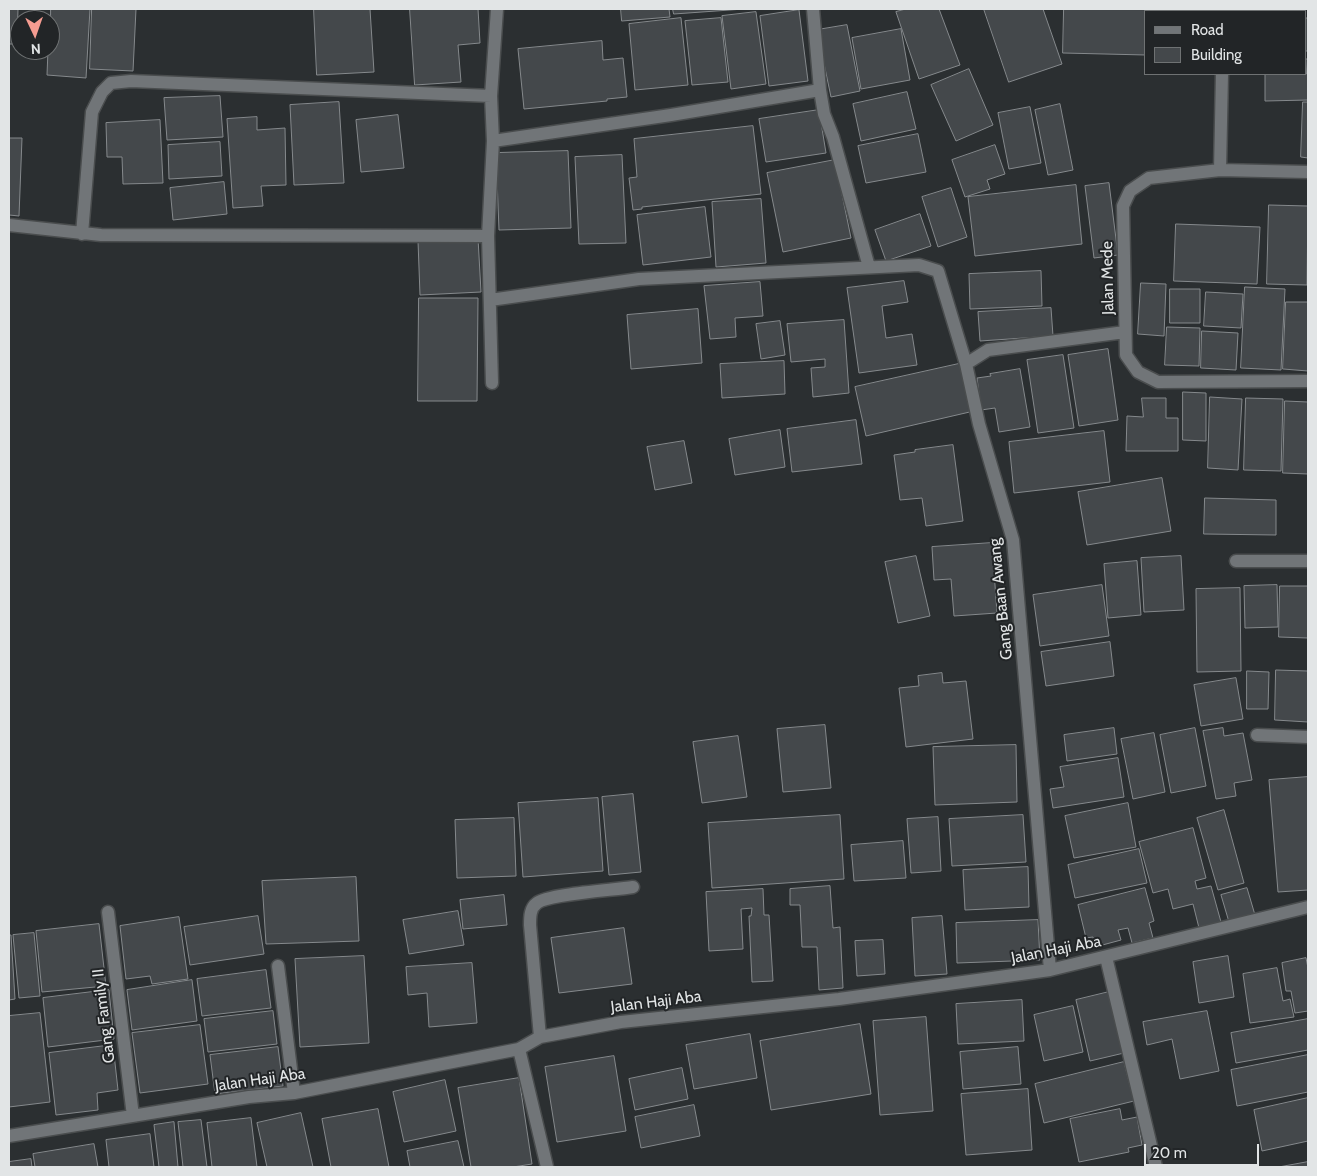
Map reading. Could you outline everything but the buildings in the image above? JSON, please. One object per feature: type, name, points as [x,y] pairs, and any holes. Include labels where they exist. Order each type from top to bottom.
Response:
[{"type":"street","points":[[492,383],[488,236],[493,140],[491,96],[497,9]]},
{"type":"street","points":[[490,300],[639,280],[869,267],[824,114],[813,9]]},
{"type":"street","points":[[1220,170],[1222,75]]},
{"type":"street","points":[[82,234],[92,112],[102,92],[111,83],[131,81],[491,96]]},
{"type":"street","points":[[493,140],[671,115],[820,90]]},
{"type":"street","name":"Jalan Mede","points":[[1308,172],[1220,170],[1148,178],[1130,191],[1123,206],[1126,355],[1138,372],[1158,382],[1308,381]]},
{"type":"street","points":[[9,225],[82,234],[488,236]]},
{"type":"street","name":"Gang Baan Awang","points":[[869,267],[919,265],[938,271],[966,364],[979,424],[1013,540],[1050,970]]},
{"type":"street","points":[[966,364],[988,350],[1125,332]]},
{"type":"street","points":[[1236,561],[1308,561]]},
{"type":"street","points":[[1258,735],[1308,737]]},
{"type":"street","points":[[540,1037],[530,925],[531,913],[536,903],[552,897],[633,887]]},
{"type":"street","name":"Jalan Haji Aba","points":[[9,1136],[249,1097],[294,1093],[519,1049],[540,1037],[640,1020],[839,999],[1050,970],[1308,907]]},
{"type":"street","name":"Gang Family II","points":[[108,912],[133,1116]]},
{"type":"street","points":[[1106,957],[1156,1167]]},
{"type":"street","points":[[278,966],[294,1093]]},
{"type":"street","points":[[519,1049],[547,1167]]}]
